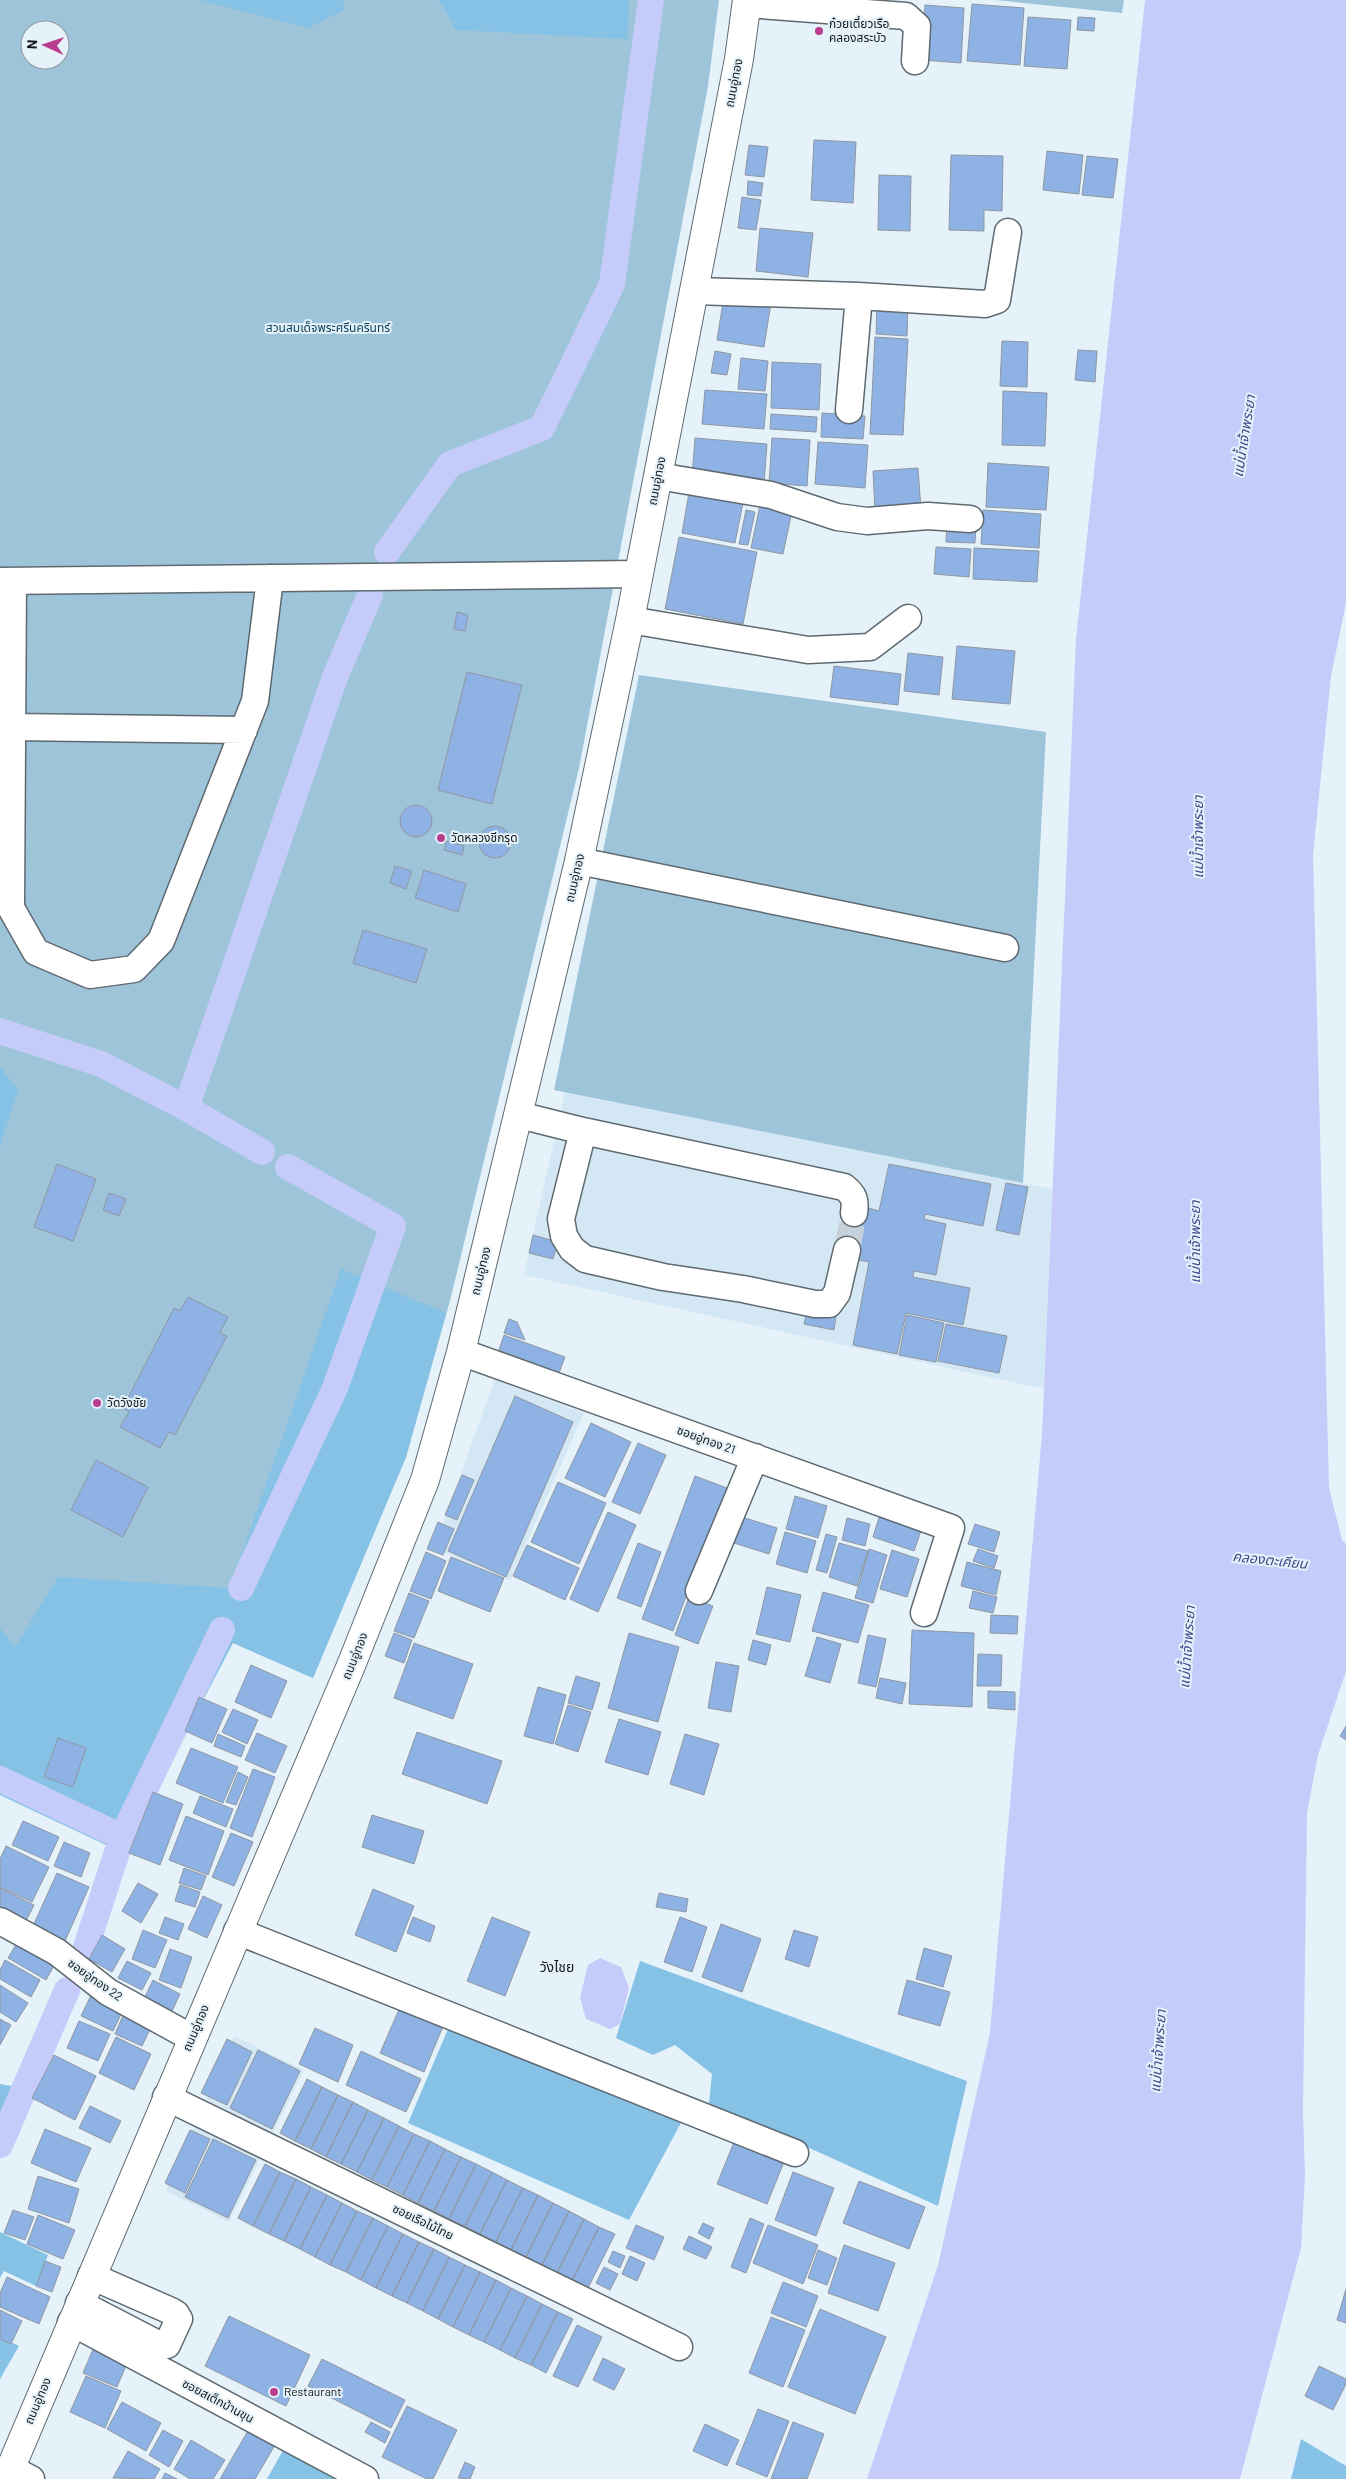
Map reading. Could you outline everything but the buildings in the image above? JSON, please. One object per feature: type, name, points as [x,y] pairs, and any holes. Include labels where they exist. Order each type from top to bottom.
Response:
[{"type":"main road","name":"ถนนอู่ทอง","points":[[15,2475],[75,2313],[350,1668],[424,1480],[461,1352],[579,861],[630,620],[739,59],[747,2]]},
{"type":"street","points":[[747,2],[906,16],[917,26],[915,62]]},
{"type":"street","points":[[694,292],[859,296],[974,304],[997,300],[1008,232]]},
{"type":"street","points":[[849,410],[859,296]]},
{"type":"street","points":[[658,476],[770,495],[837,517],[867,521],[928,516],[970,519]]},
{"type":"street","points":[[270,578],[255,701],[160,941],[134,969],[90,975],[36,952],[11,908],[12,727],[6,581],[270,578],[638,574]]},
{"type":"street","points":[[630,620],[808,650],[870,647],[908,618]]},
{"type":"street","points":[[12,727],[244,730]]},
{"type":"street","points":[[579,861],[1005,948]]},
{"type":"street","points":[[519,1115],[584,1131],[844,1187],[853,1194],[854,1213]]},
{"type":"street","points":[[584,1131],[561,1219],[564,1236],[572,1249],[585,1259],[663,1277],[743,1289],[815,1304],[829,1304],[837,1293],[847,1250]]},
{"type":"street","name":"ซอยอู่ทอง 21","points":[[461,1352],[951,1528],[924,1613]]},
{"type":"street","points":[[699,1590],[755,1457]]},
{"type":"street","name":"ซอยอู่ทอง 22","points":[[3,1928],[57,1952],[108,1992],[192,2038]]},
{"type":"street","points":[[237,1931],[795,2153]]},
{"type":"street","name":"ซอยเรือไม้ไทย","points":[[166,2097],[679,2347]]},
{"type":"street","points":[[75,2313],[162,2346],[167,2345],[179,2319],[176,2314],[170,2311],[91,2276]]},
{"type":"street","name":"ซอยสเต็กบ้านขุน","points":[[75,2313],[365,2479]]},
{"type":"shaded area","points":[[200,0],[343,0],[344,10],[308,28]]},
{"type":"shaded area","points":[[439,0],[629,0],[628,39],[456,30]]},
{"type":"shaded area","points":[[0,1066],[18,1090],[0,1147]]},
{"type":"shaded area","points":[[565,1092],[1052,1189],[1044,1389],[524,1275]]},
{"type":"shaded area","points":[[341,1269],[446,1313],[406,1457],[313,1678],[233,1643],[123,1853],[0,1795],[0,1628],[15,1647],[58,1577],[230,1588]]},
{"type":"shaded area","points":[[495,1379],[584,1413],[510,1580],[434,1548]]},
{"type":"shaded area","points":[[640,1961],[967,2081],[938,2206],[709,2103],[712,2074],[675,2045],[653,2055],[616,2038]]},
{"type":"shaded area","points":[[451,2022],[683,2119],[629,2220],[408,2123]]},
{"type":"shaded area","points":[[234,2036],[304,2070],[229,2222],[166,2191]]},
{"type":"shaded area","points":[[0,2084],[12,2086],[0,2138]]},
{"type":"shaded area","points":[[0,2232],[48,2255],[36,2286],[4,2271],[0,2278]]},
{"type":"shaded area","points":[[0,2337],[19,2346],[0,2379]]},
{"type":"shaded area","points":[[1301,2439],[1346,2466],[1346,2479],[1291,2479]]},
{"type":"shaded area","points":[[287,2443],[356,2479],[267,2479]]},
{"type":"green space","name":"สวนสมเด็จพระศรีนครินทร์","points":[[0,0],[719,0],[708,86],[579,768],[450,1301],[406,1457],[313,1678],[226,1640],[0,1795]]},
{"type":"green space","points":[[995,0],[1124,0],[1122,13]]},
{"type":"green space","points":[[639,675],[1046,732],[1023,1183],[554,1090]]},
{"type":"water","points":[[1145,0],[1346,0],[1346,603],[1331,676],[1313,855],[1329,1488],[1342,1540],[1346,1544],[1346,1671],[1318,1755],[1307,1813],[1303,2110],[1305,2176],[1301,2248],[1240,2479],[867,2479],[938,2265],[990,2033],[1042,1434],[1076,639]]},
{"type":"water","points":[[600,1958],[621,1967],[629,1988],[620,2024],[610,2029],[586,2019],[580,1998],[588,1965]]},
{"type":"waterway","points":[[387,552],[450,464],[542,428],[612,284],[651,0]]},
{"type":"waterway","points":[[186,1108],[335,677],[370,595]]},
{"type":"waterway","points":[[0,1031],[101,1064],[186,1108],[262,1152]]},
{"type":"waterway","points":[[241,1588],[335,1388],[393,1226],[288,1167]]},
{"type":"waterway","points":[[85,1950],[122,1837],[222,1630]]},
{"type":"waterway","points":[[0,1779],[122,1837]]},
{"type":"waterway","points":[[0,2145],[67,1990]]},
{"type":"tunnel","points":[[847,1250],[854,1213]]},
{"type":"place","name":"ก๋วยเตี๋ยวเรือ คลองสระบัว","points":[[819,31]]},
{"type":"place","name":"วัดหลวงชีกรุด","points":[[441,838]]},
{"type":"place","name":"วัดวังชัย","points":[[97,1403]]},
{"type":"place","name":"Restaurant","points":[[274,2392]]},
{"type":"district","name":"วังไชย","points":[[557,1967]]},
{"type":"water label","name":"แม่น้ำเจ้าพระยา","points":[[1244,436]]},
{"type":"water label","name":"แม่น้ำเจ้าพระยา","points":[[1198,837]]},
{"type":"water label","name":"แม่น้ำเจ้าพระยา","points":[[1195,1242]]},
{"type":"water label","name":"คลองตะเคียน","points":[[1270,1560]]},
{"type":"water label","name":"แม่น้ำเจ้าพระยา","points":[[1187,1647]]},
{"type":"water label","name":"แม่น้ำเจ้าพระยา","points":[[1158,2051]]}]
